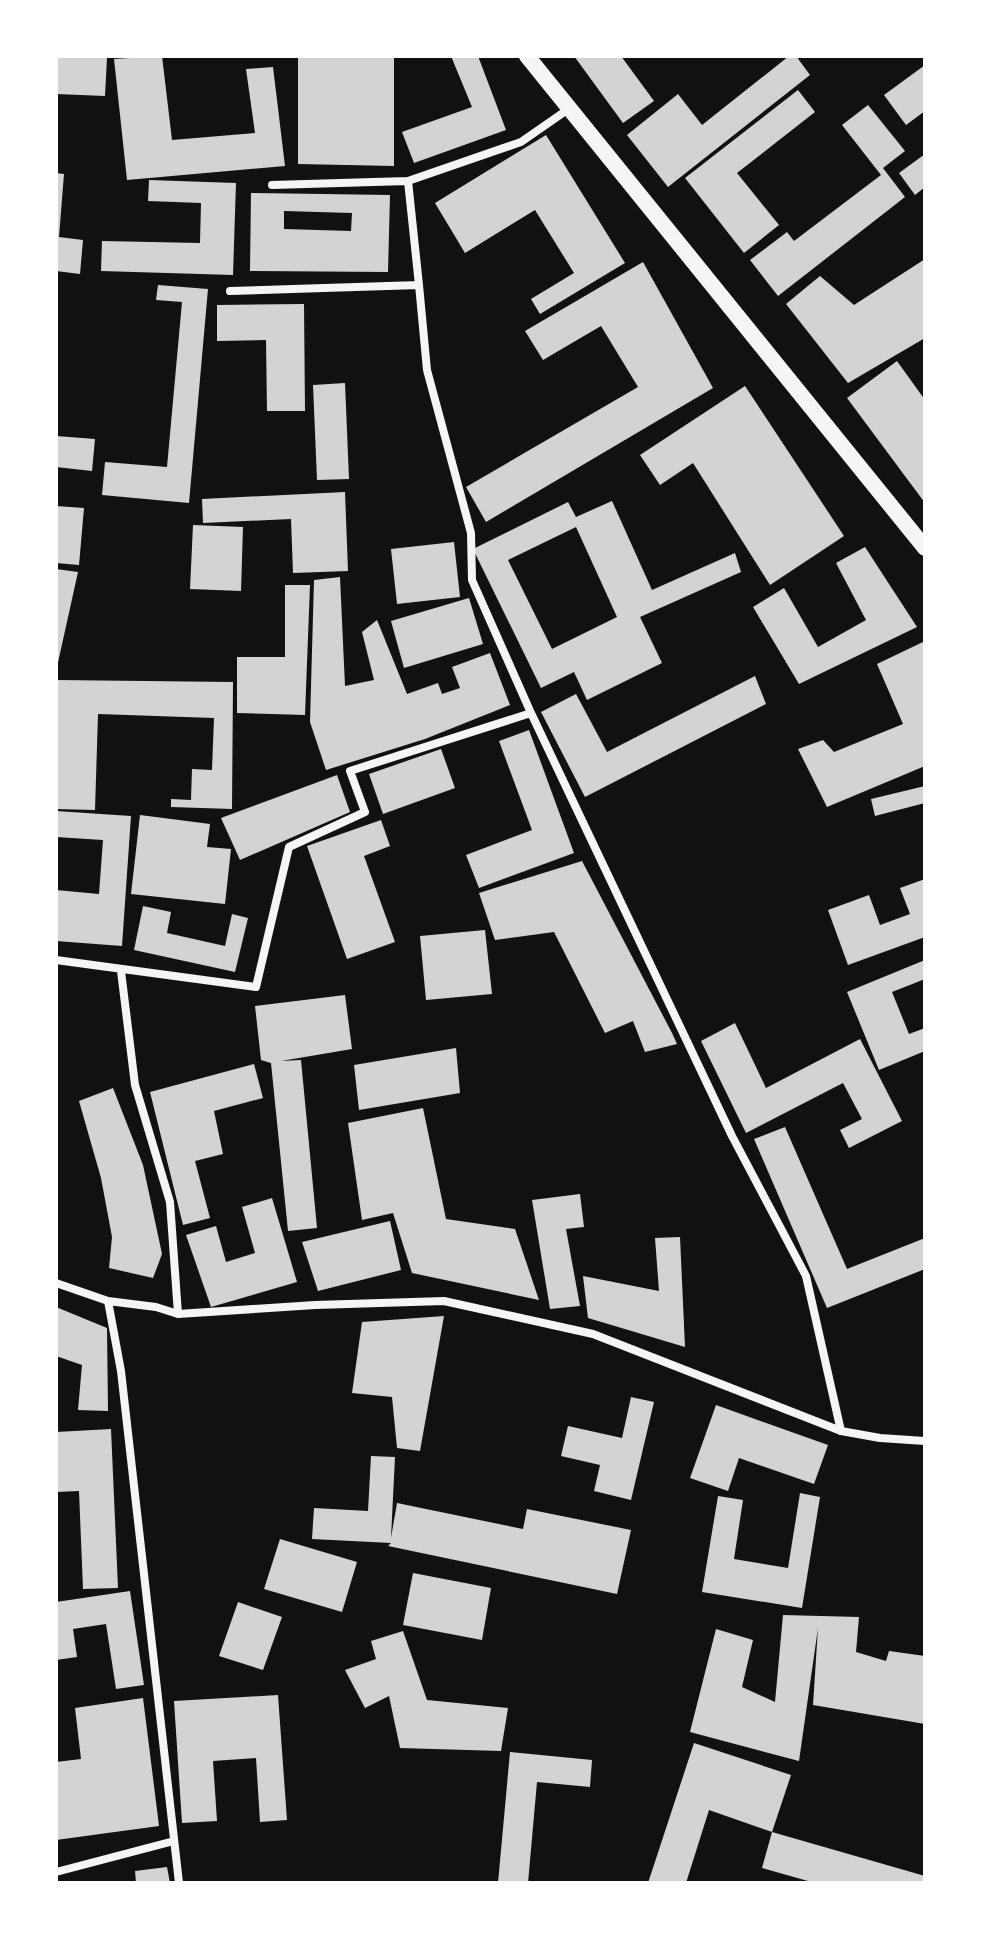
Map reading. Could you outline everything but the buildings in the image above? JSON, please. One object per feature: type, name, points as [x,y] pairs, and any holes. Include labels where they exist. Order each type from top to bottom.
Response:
[{"type":"main road","points":[[527,56],[925,548]]},
{"type":"street","points":[[272,185],[408,181],[521,142],[570,108]]},
{"type":"street","points":[[408,181],[427,370],[471,533],[472,580],[531,713],[732,1136],[806,1276],[841,1431]]},
{"type":"street","points":[[230,291],[419,285]]},
{"type":"street","points":[[56,960],[256,987],[289,847],[365,812],[350,771],[531,713]]},
{"type":"street","points":[[121,971],[135,1085],[170,1202],[178,1314]]},
{"type":"street","points":[[56,1283],[108,1301],[156,1307],[178,1314],[444,1301],[593,1334],[841,1431],[925,1441]]},
{"type":"street","points":[[108,1301],[121,1371],[179,1883]]},
{"type":"street","points":[[56,1872],[174,1841]]}]
